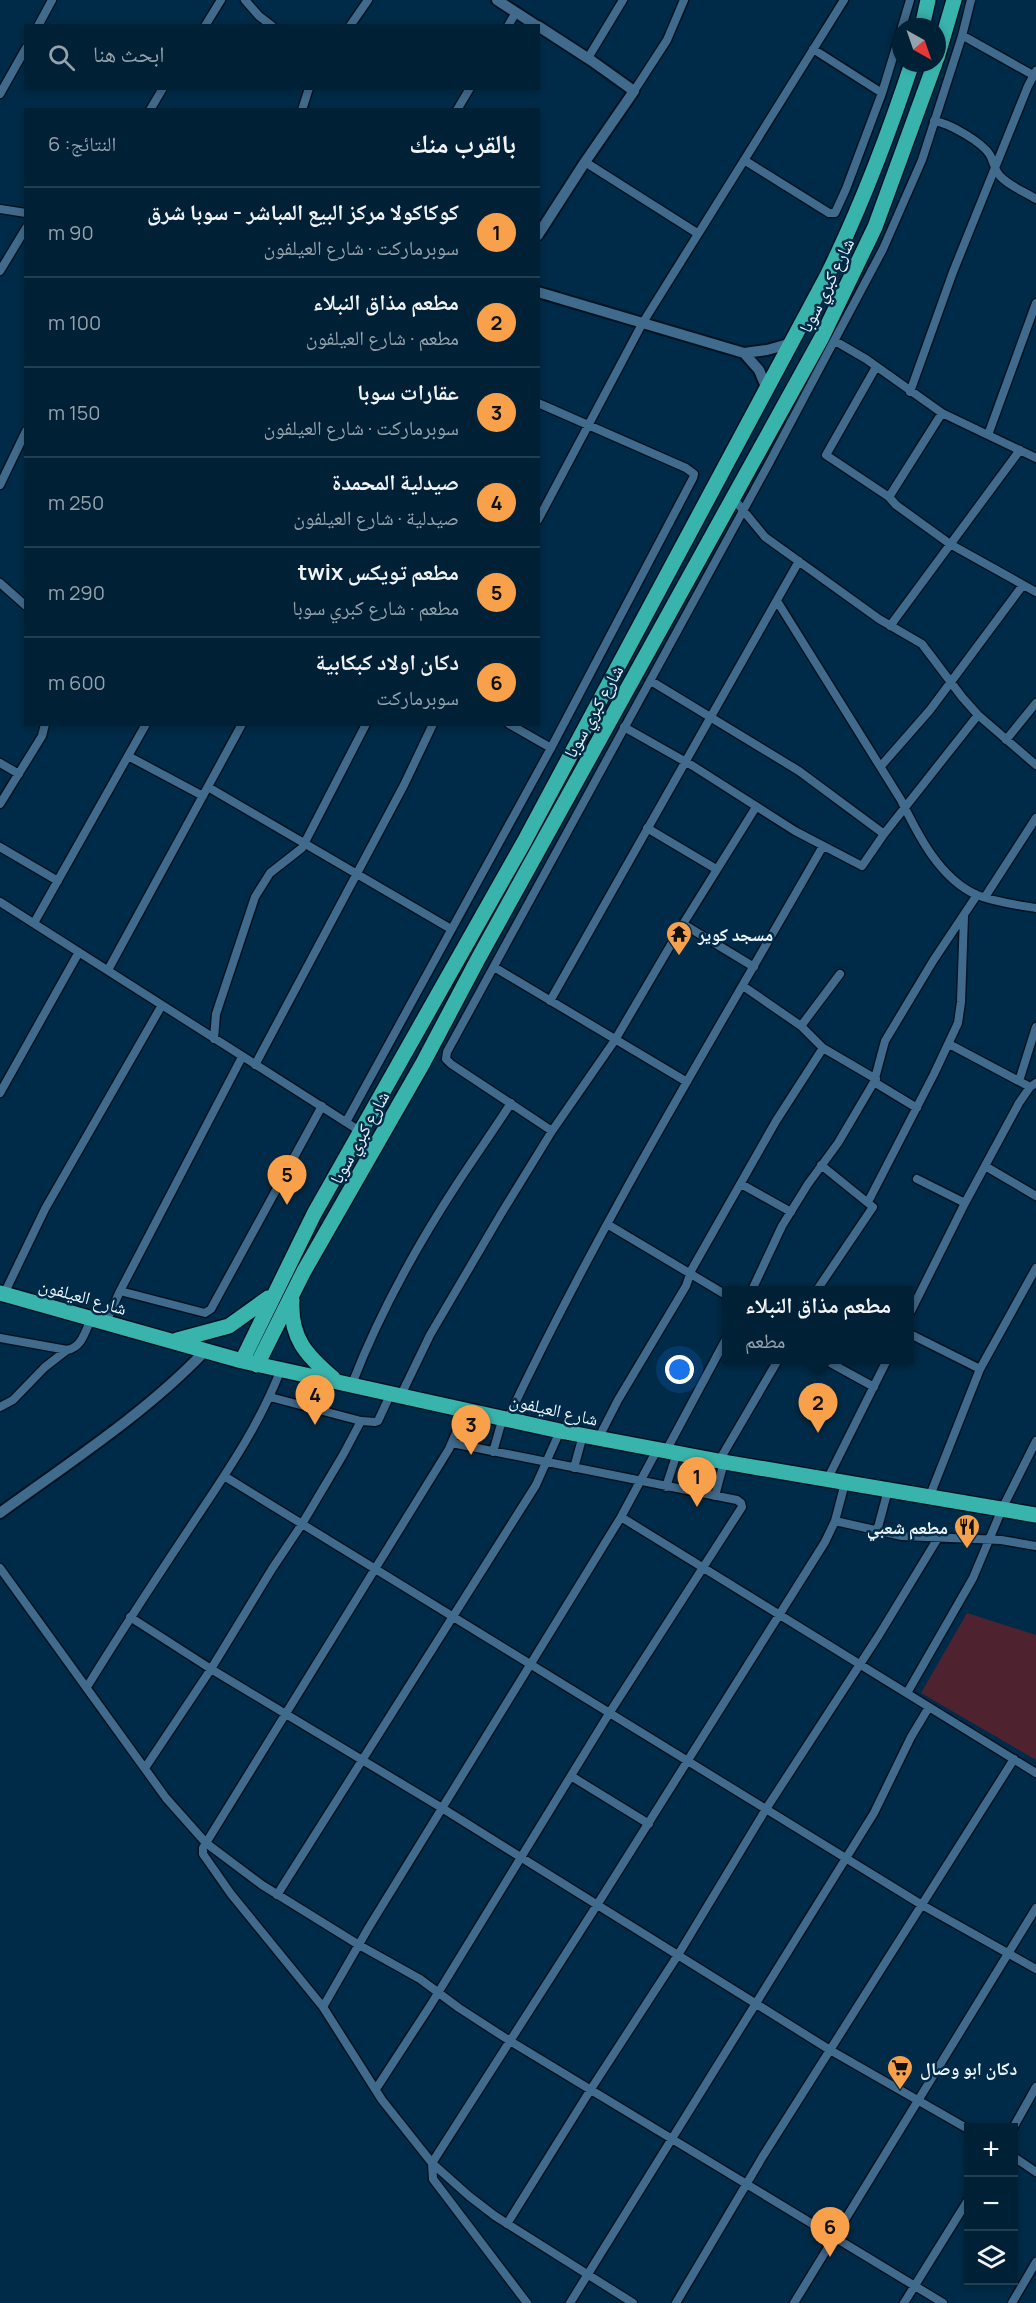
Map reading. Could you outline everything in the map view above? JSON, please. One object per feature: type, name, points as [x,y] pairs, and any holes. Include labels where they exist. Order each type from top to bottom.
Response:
[{"type":"highway","points":[[923,18],[928,0]]},
{"type":"highway","points":[[946,27],[954,0]]},
{"type":"highway","name":"شارع كبري سوبا","points":[[249,1363],[273,1294],[360,1131],[524,842],[792,342],[861,206],[890,132],[909,72]]},
{"type":"highway","name":"شارع كبري سوبا","points":[[249,1363],[293,1294],[423,1063],[478,958],[822,337],[867,245],[895,177],[932,72]]},
{"type":"highway","points":[[901,95],[922,102]]},
{"type":"highway","points":[[405,1055],[423,1063]]},
{"type":"highway","name":"شارع العيلفون","points":[[2,1293],[249,1363],[336,1380],[560,1431],[722,1462],[1036,1515]]},
{"type":"highway","points":[[175,1341],[229,1326],[257,1308],[273,1294]]},
{"type":"highway","points":[[293,1294],[292,1319],[296,1334],[310,1356],[336,1380]]},
{"type":"street","points":[[39,24],[52,0]]},
{"type":"street","points":[[206,24],[221,0]]},
{"type":"street","points":[[245,0],[269,24]]},
{"type":"street","points":[[351,24],[368,0]]},
{"type":"street","points":[[497,0],[512,6],[535,24]]},
{"type":"street","points":[[588,58],[623,0]]},
{"type":"street","points":[[540,232],[667,40],[684,0]]},
{"type":"street","points":[[540,516],[642,324],[844,0]]},
{"type":"street","points":[[905,18],[910,0]]},
{"type":"street","points":[[937,121],[971,0]]},
{"type":"street","points":[[552,1131],[451,1064],[446,1059],[447,1052],[835,341],[902,209],[967,38],[976,0]]},
{"type":"street","points":[[508,24],[512,6]]},
{"type":"street","points":[[540,27],[634,91]]},
{"type":"street","points":[[910,392],[953,272],[1034,73],[967,38]]},
{"type":"street","points":[[813,49],[882,93]]},
{"type":"street","points":[[0,94],[2,84],[24,51]]},
{"type":"street","points":[[744,160],[829,213],[835,213],[846,189],[892,61]]},
{"type":"street","points":[[151,108],[162,90]]},
{"type":"street","points":[[303,108],[308,90]]},
{"type":"street","points":[[458,108],[469,90]]},
{"type":"street","points":[[937,121],[952,127],[986,150],[1001,178],[1036,199]]},
{"type":"street","points":[[585,162],[697,233]]},
{"type":"street","points":[[0,209],[24,213]]},
{"type":"street","points":[[0,271],[24,231]]},
{"type":"street","points":[[540,293],[744,353],[767,350],[792,342]]},
{"type":"street","points":[[988,435],[1036,303]]},
{"type":"street","points":[[835,341],[942,413],[1036,458]]},
{"type":"street","points":[[744,353],[759,370],[767,389]]},
{"type":"street","points":[[876,367],[826,455],[889,497],[896,505],[950,544],[1036,592]]},
{"type":"street","points":[[346,1122],[551,748],[692,483],[694,474],[686,468],[540,404]]},
{"type":"street","points":[[889,497],[942,413]]},
{"type":"street","points":[[0,485],[24,435]]},
{"type":"street","points":[[890,626],[1020,450]]},
{"type":"street","points":[[733,498],[765,537],[890,626],[926,648],[950,683],[978,715],[1036,765]]},
{"type":"street","points":[[550,1001],[799,561]]},
{"type":"street","points":[[0,584],[24,604]]},
{"type":"street","points":[[880,766],[930,710],[1023,585]]},
{"type":"street","points":[[777,601],[906,808],[917,830],[950,877],[981,896],[1036,908]]},
{"type":"street","points":[[651,681],[798,771],[884,834]]},
{"type":"street","points":[[1006,740],[1036,704]]},
{"type":"street","points":[[624,728],[685,762],[823,846],[862,866],[884,834],[978,715]]},
{"type":"street","points":[[0,804],[42,736],[44,726]]},
{"type":"street","points":[[34,923],[145,726]]},
{"type":"street","points":[[108,970],[241,726]]},
{"type":"street","points":[[214,1039],[216,1014],[255,897],[270,873],[297,853],[304,844],[365,726]]},
{"type":"street","points":[[255,1065],[433,726]]},
{"type":"street","points":[[512,726],[551,748]]},
{"type":"street","points":[[128,756],[203,796]]},
{"type":"street","points":[[0,763],[19,774]]},
{"type":"street","points":[[208,787],[451,929]]},
{"type":"street","points":[[270,1397],[361,1420],[378,1421],[552,1131],[615,1040],[716,869],[756,807]]},
{"type":"street","points":[[754,1286],[791,1212],[838,1143],[875,1081],[880,1053],[885,1041],[933,961],[1036,818]]},
{"type":"street","points":[[647,828],[716,869]]},
{"type":"street","points":[[493,1452],[506,1418],[607,1224],[823,846]]},
{"type":"street","points":[[0,847],[58,881]]},
{"type":"street","points":[[0,902],[360,1131]]},
{"type":"street","points":[[868,1202],[949,1044],[960,1009],[964,916]]},
{"type":"street","points":[[683,924],[754,967]]},
{"type":"street","points":[[0,1093],[79,952]]},
{"type":"street","points":[[494,967],[687,1082]]},
{"type":"street","points":[[801,1026],[840,974]]},
{"type":"street","points":[[743,986],[801,1026],[823,1048],[917,1107]]},
{"type":"street","points":[[2,1293],[45,1209],[162,1005]]},
{"type":"street","points":[[1019,1081],[1032,1052],[1036,1027]]},
{"type":"street","points":[[914,1302],[985,1166],[1033,1085],[1019,1081],[949,1044]]},
{"type":"street","points":[[574,1468],[590,1437],[618,1400],[686,1286],[690,1274],[776,1121],[823,1048]]},
{"type":"street","points":[[0,1338],[67,1350],[73,1349],[98,1322],[120,1291],[242,1057]]},
{"type":"street","points":[[352,1384],[372,1335],[403,1275],[458,1183],[511,1103]]},
{"type":"street","points":[[120,1291],[205,1313],[211,1310],[322,1106]]},
{"type":"street","points":[[820,1286],[873,1210],[873,1206],[821,1165]]},
{"type":"street","points":[[985,1166],[1036,1196]]},
{"type":"street","points":[[917,1179],[965,1203]]},
{"type":"street","points":[[741,1184],[791,1212]]},
{"type":"street","points":[[607,1224],[722,1293]]},
{"type":"street","points":[[929,1498],[980,1369],[1036,1268]]},
{"type":"street","points":[[914,1336],[980,1369]]},
{"type":"street","points":[[323,2007],[641,1482],[667,1451],[722,1347]]},
{"type":"street","points":[[0,1407],[13,1400],[45,1367],[67,1350]]},
{"type":"street","points":[[0,1514],[128,1419],[182,1376],[206,1351]]},
{"type":"street","points":[[715,1496],[722,1462],[775,1364]]},
{"type":"street","points":[[834,1364],[874,1387]]},
{"type":"street","points":[[827,1480],[885,1364]]},
{"type":"street","points":[[87,1687],[130,1617],[244,1447],[270,1397],[281,1369]]},
{"type":"street","points":[[466,1409],[452,1443],[203,1848],[206,1859],[279,1955],[323,2007],[376,2090],[432,2163],[469,2196],[507,2224],[633,2303]]},
{"type":"street","points":[[145,1768],[211,1669],[302,1524],[361,1420]]},
{"type":"street","points":[[277,1895],[536,1485],[560,1431]]},
{"type":"street","points":[[907,1693],[973,1578],[1002,1509],[1036,1441]]},
{"type":"street","points":[[376,2090],[610,1712],[742,1507],[740,1501],[452,1443]]},
{"type":"street","points":[[666,1487],[667,1451]]},
{"type":"street","points":[[224,1476],[922,1905],[1036,1969]]},
{"type":"street","points":[[527,2303],[433,2179],[432,2163],[649,1824],[825,1542],[835,1521],[845,1483]]},
{"type":"street","points":[[877,1531],[888,1490]]},
{"type":"street","points":[[621,1517],[1036,1773]]},
{"type":"street","points":[[835,1521],[915,1538],[990,1540],[1036,1546]]},
{"type":"street","points":[[507,2224],[938,1538]]},
{"type":"street","points":[[0,1568],[166,1798],[206,1843],[277,1895],[359,1945],[408,1971],[510,2041],[943,2303]]},
{"type":"street","points":[[130,1617],[830,2050],[964,2126]]},
{"type":"street","points":[[570,2303],[877,1807],[911,1737],[929,1707]]},
{"type":"street","points":[[676,2303],[763,2156],[1014,1759]]},
{"type":"street","points":[[571,1776],[649,1824]]},
{"type":"street","points":[[794,2303],[1036,1908]]},
{"type":"street","points":[[1015,2123],[1036,2086]]},
{"type":"street","points":[[1018,2160],[1036,2172]]},
{"type":"street","points":[[904,2303],[964,2208]]},
{"type":"street","points":[[1012,2303],[1036,2262]]},
{"type":"shaded area","points":[[967,1613],[1036,1635],[1036,1760],[921,1693]]},
{"type":"place","name":"مسجد كوير","points":[[679,957]]},
{"type":"place","name":"مطعم تويكس twix","points":[[287,1205]]},
{"type":"place","name":"صيدلية المحمدة","points":[[315,1425]]},
{"type":"place","name":"مطعم مذاق النبلاء","points":[[818,1433]]},
{"type":"place","name":"عقارات سوبا","points":[[471,1455]]},
{"type":"place","name":"كوكاكولا مركز البيع المباشر - سوبا شرق","points":[[697,1507]]},
{"type":"place","name":"مطعم شعبي","points":[[967,1550]]},
{"type":"place","name":"دكان ابو وصال","points":[[900,2091]]},
{"type":"place","name":"دكان اولاد كبكابية","points":[[830,2257]]}]
